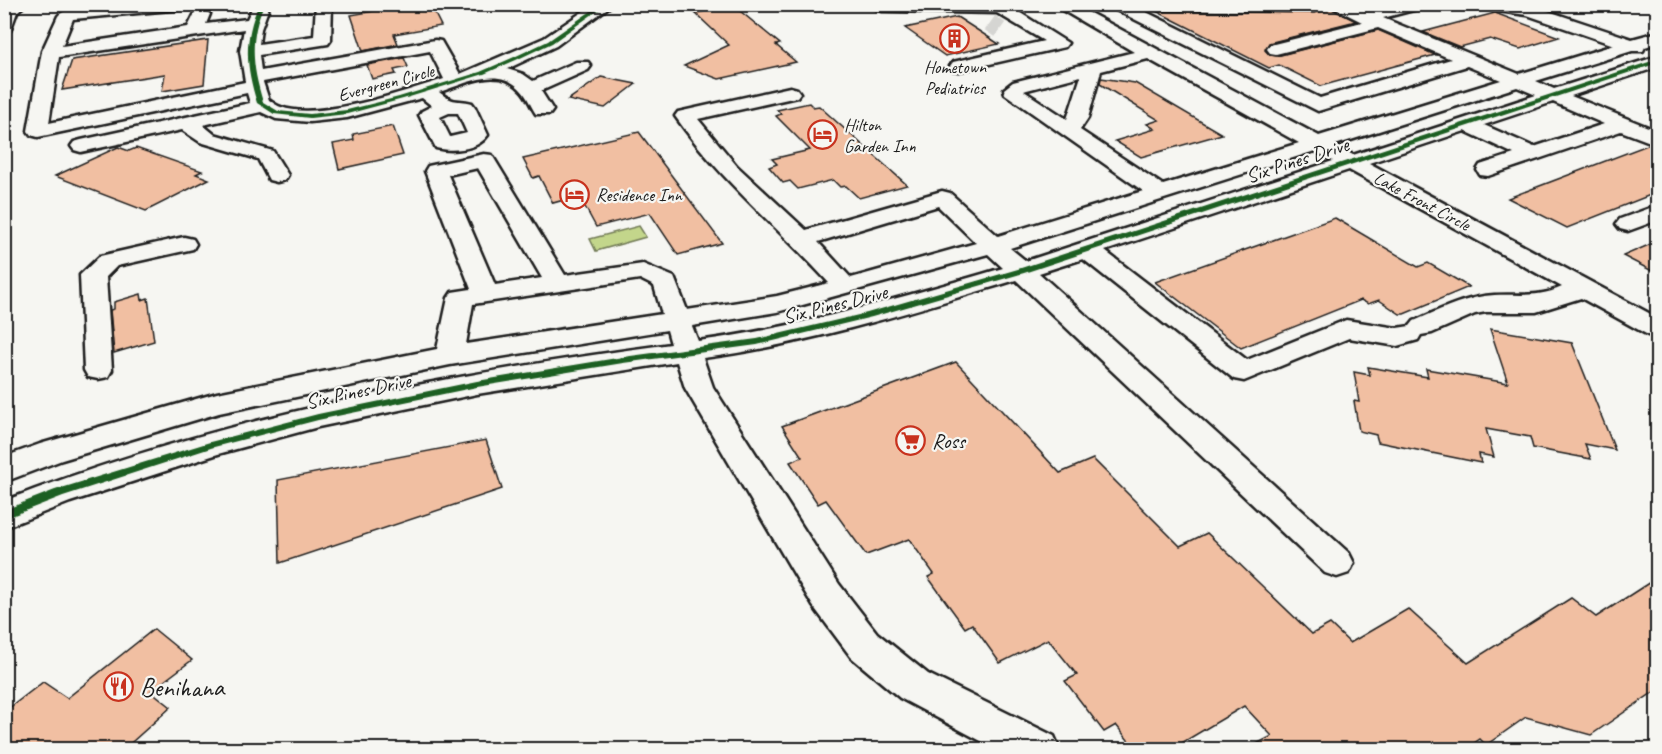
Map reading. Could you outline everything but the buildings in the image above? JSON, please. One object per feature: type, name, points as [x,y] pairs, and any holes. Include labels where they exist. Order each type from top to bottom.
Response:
[{"type":"street","points":[[182,4],[76,13],[66,16],[54,45],[38,130],[253,82],[435,45],[455,81]]},
{"type":"street","points":[[249,51],[322,40],[324,4]]},
{"type":"street","name":"Evergreen Circle","points":[[264,106],[276,113],[309,116],[346,112],[424,91],[490,70],[550,42],[605,4]]},
{"type":"street","name":"Lake Front Circle","points":[[1060,4],[1658,329]]},
{"type":"street","points":[[1334,4],[1658,139]]},
{"type":"street","points":[[1276,49],[1419,4]]},
{"type":"street","points":[[1483,4],[1530,10],[1645,63],[1658,54]]},
{"type":"street","points":[[263,5],[254,23],[249,51],[253,82],[260,103],[264,106]]},
{"type":"street","points":[[882,6],[980,8],[1008,6],[1059,43],[959,66]]},
{"type":"street","points":[[1082,16],[1127,6],[1318,105],[1467,60]]},
{"type":"street","points":[[980,8],[983,17],[990,23]]},
{"type":"street","points":[[4,27],[11,9]]},
{"type":"street","points":[[54,45],[203,9]]},
{"type":"street","points":[[195,31],[203,9]]},
{"type":"street","points":[[54,45],[254,23]]},
{"type":"street","points":[[1008,35],[1032,49]]},
{"type":"street","name":"Six Pines Drive","points":[[4,470],[51,452],[217,403],[450,356],[681,336],[757,342],[869,315],[1086,249],[1645,63],[1658,37]]},
{"type":"street","points":[[1150,53],[1013,89],[1015,94],[1160,193]]},
{"type":"street","name":"Six Pines Drive","points":[[4,515],[59,493],[213,444],[318,417],[477,384],[681,336],[777,303],[994,245],[1515,80],[1645,63]]},
{"type":"street","points":[[531,87],[542,85],[582,66]]},
{"type":"street","points":[[1061,126],[1074,125],[1078,118],[1093,67]]},
{"type":"street","points":[[490,70],[506,73],[531,87],[543,110]]},
{"type":"street","points":[[424,91],[446,107]]},
{"type":"street","points":[[790,93],[686,116],[729,171],[802,239],[846,286]]},
{"type":"street","points":[[81,146],[264,106]]},
{"type":"street","points":[[186,123],[207,138],[266,155],[277,176]]},
{"type":"street","points":[[1466,124],[1533,155]]},
{"type":"street","points":[[1488,170],[1622,124]]},
{"type":"street","points":[[486,295],[436,171],[484,160],[558,284]]},
{"type":"street","points":[[802,239],[942,198],[1337,563]]},
{"type":"street","points":[[1628,224],[1658,212]]},
{"type":"street","points":[[98,370],[93,275],[109,261],[184,244]]},
{"type":"street","points":[[1086,249],[1244,372],[1346,329],[1397,337],[1467,308],[1486,304],[1536,304],[1560,298],[1582,288]]},
{"type":"street","points":[[450,356],[461,298],[643,271],[665,282],[699,388],[826,595],[864,645],[914,686],[1040,750]]},
{"type":"street","points":[[213,444],[217,403]]},
{"type":"green space","points":[[639,226],[646,237],[596,251],[590,239]]},
{"type":"tunnel","points":[[990,23],[1000,30]]},
{"type":"cycle path","points":[[262,4],[253,29],[250,54],[253,78],[260,103],[276,113],[310,116],[347,112],[482,73],[550,42],[605,4]]},
{"type":"cycle path","points":[[4,515],[59,493],[213,444],[318,417],[477,384],[623,360],[757,342],[869,315],[1021,271],[1658,61]]},
{"type":"place","name":"Hometown Pediatrics","points":[[955,38]]},
{"type":"place","name":"Hilton Garden Inn","points":[[823,135]]},
{"type":"place","name":"Residence Inn","points":[[575,195]]},
{"type":"place","name":"Ross","points":[[911,441]]},
{"type":"place","name":"Benihana","points":[[119,687]]}]
